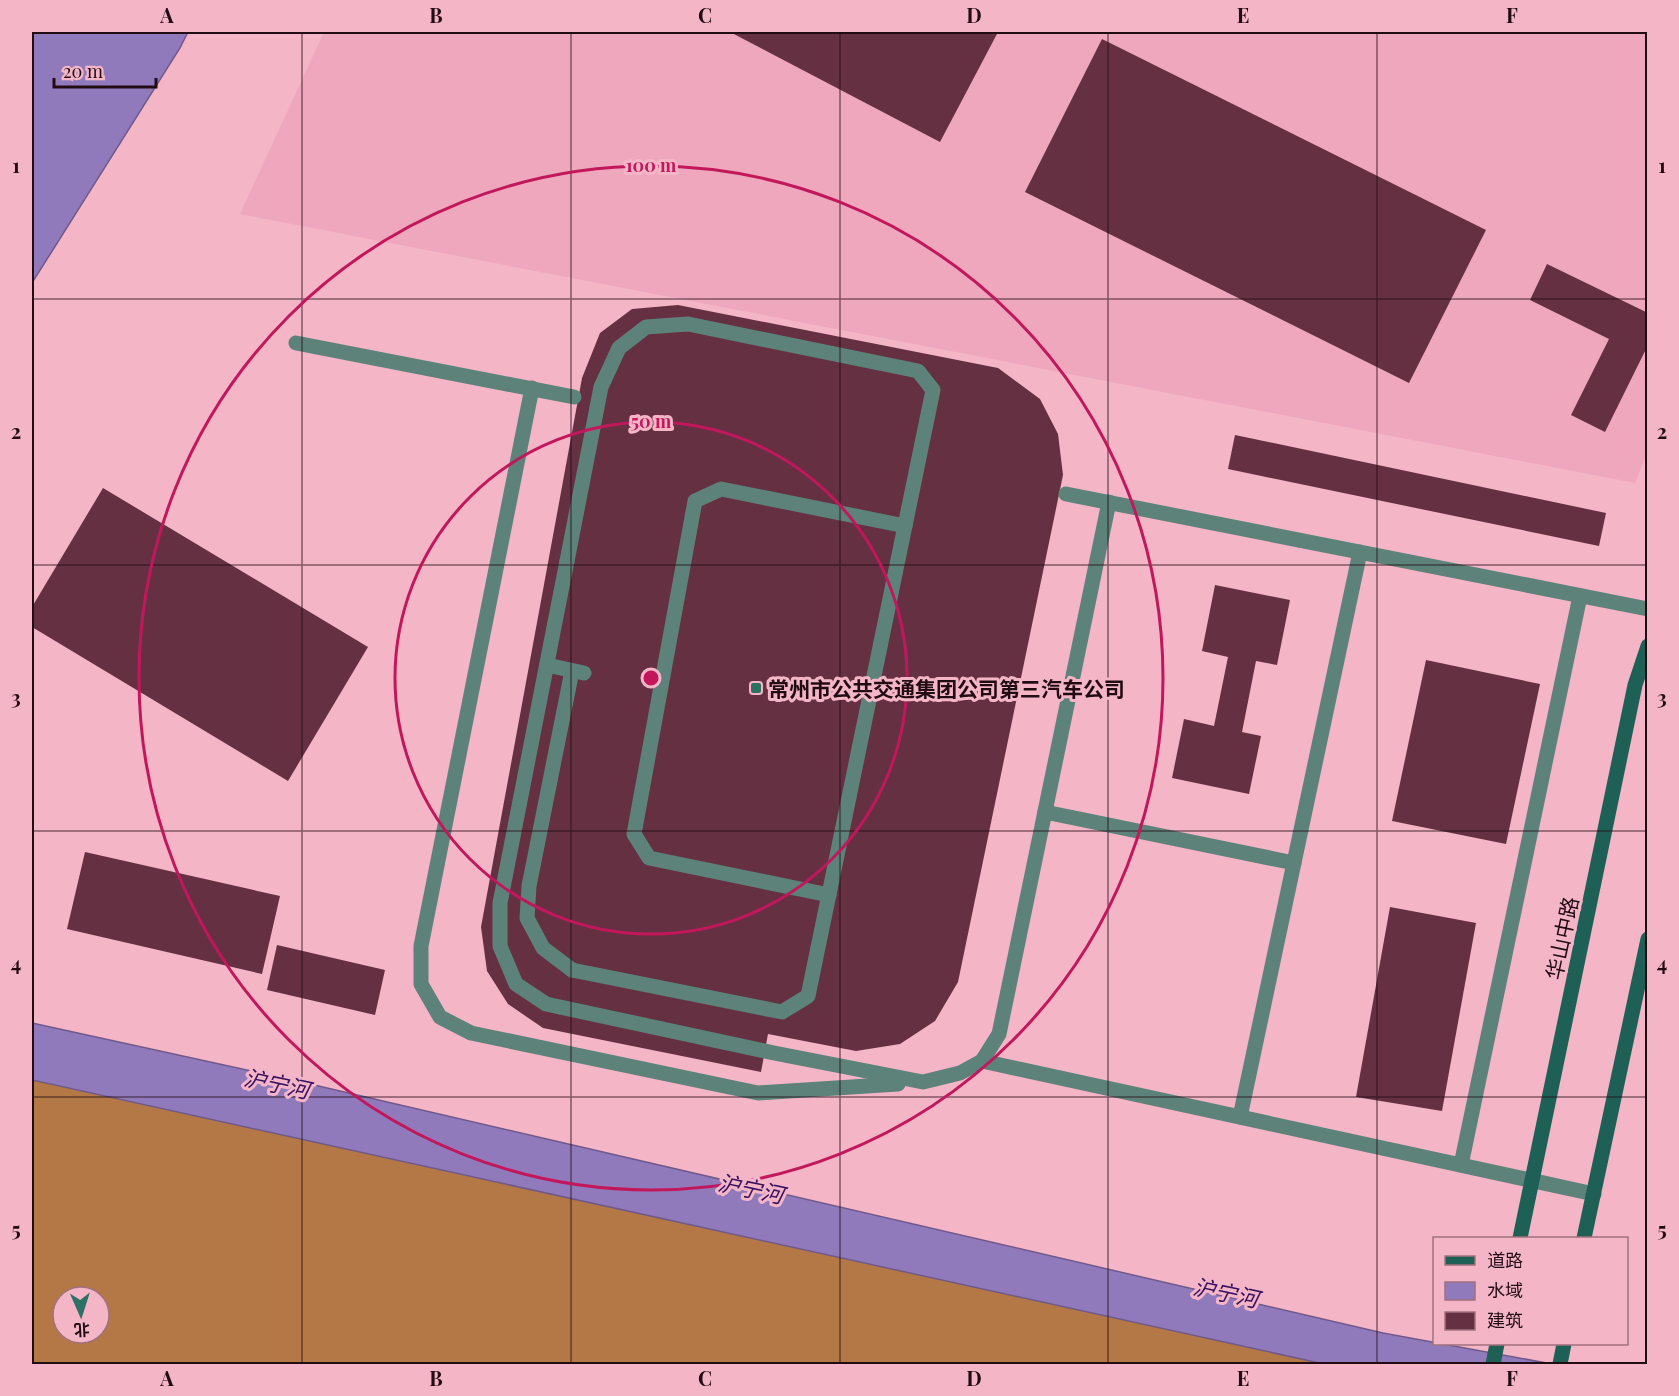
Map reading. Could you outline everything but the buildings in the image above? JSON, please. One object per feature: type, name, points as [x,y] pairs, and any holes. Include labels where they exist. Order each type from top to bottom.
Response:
[{"type":"main road","name":"华山中路","points":[[1520,1237],[1635,685],[1647,646]]},
{"type":"main road","points":[[1584,1237],[1647,939]]},
{"type":"main road","points":[[1493,1365],[1497,1345]]},
{"type":"main road","points":[[1560,1365],[1564,1345]]},
{"type":"lane","points":[[547,664],[578,672],[529,886],[527,918],[543,948],[572,969],[782,1012],[808,996],[933,390],[918,371],[688,324],[646,327],[620,348],[601,387],[500,903],[500,946],[516,984],[546,1004],[923,1082]]},
{"type":"lane","points":[[296,343],[574,397]]},
{"type":"lane","points":[[532,388],[421,946],[421,984],[440,1017],[471,1033],[758,1093],[923,1082],[960,1073],[982,1060],[999,1034],[1109,502]]},
{"type":"lane","points":[[829,895],[649,858],[634,834],[695,501],[721,489],[905,526]]},
{"type":"lane","points":[[1066,494],[1647,609]]},
{"type":"lane","points":[[1240,1117],[1360,552]]},
{"type":"lane","points":[[1461,1165],[1580,596]]},
{"type":"lane","points":[[1045,812],[1294,863]]},
{"type":"lane","points":[[982,1060],[1594,1194]]},
{"type":"shaded area","points":[[324,32],[1647,32],[1647,453],[1635,483],[240,214]]},
{"type":"shaded area","points":[[32,1080],[1324,1364],[32,1364]]},
{"type":"water","points":[[32,32],[188,32],[32,283]]},
{"type":"water","name":"沪宁河","points":[[32,1023],[297,1081],[1383,1333],[1433,1342],[1433,1345],[1448,1345],[1552,1364],[1324,1364],[32,1080]]},
{"type":"place","name":"常州市公共交通集团公司第三汽车公司","points":[[756,688]]}]
